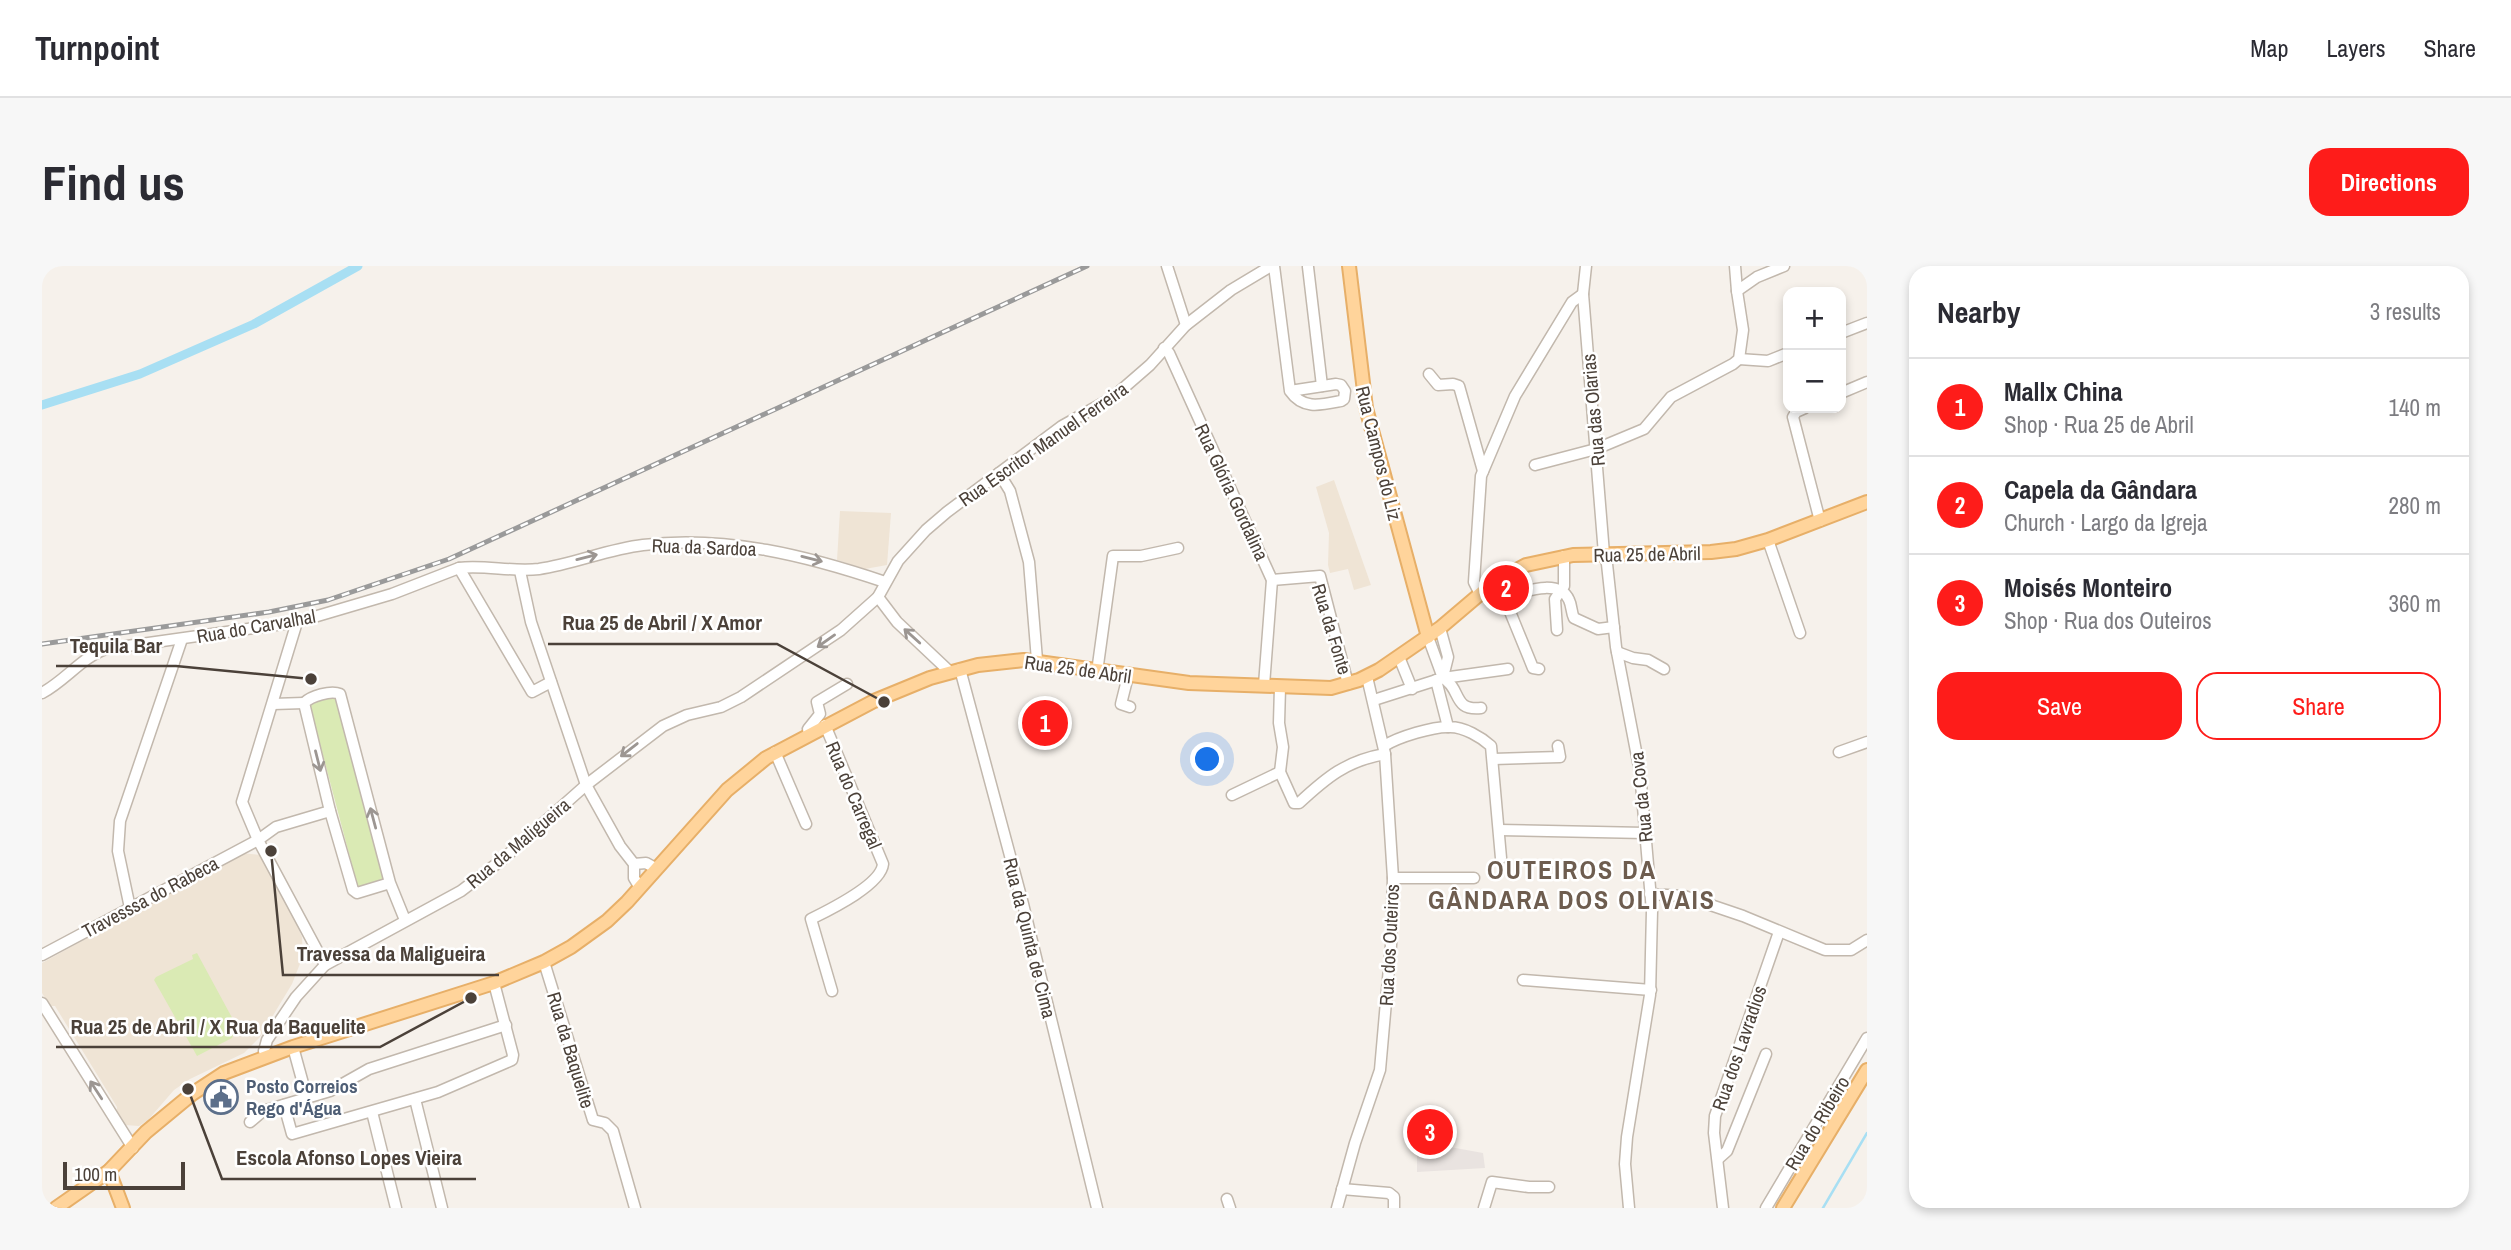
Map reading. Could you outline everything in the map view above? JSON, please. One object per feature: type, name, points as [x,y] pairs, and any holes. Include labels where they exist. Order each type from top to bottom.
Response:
[{"type":"main road","name":"Rua Campos do Liz","points":[[1349,266],[1366,408],[1428,637]]},
{"type":"main road","name":"Rua 25 de Abril","points":[[56,1208],[109,1171],[146,1132],[192,1094],[225,1073],[265,1056],[494,983],[544,962],[582,939],[607,921],[640,888],[738,779],[775,752],[885,696],[955,670],[1012,660],[1037,660],[1128,676],[1189,683],[1315,689],[1348,684],[1367,677],[1399,657],[1440,628],[1493,583],[1526,565],[1564,556],[1736,549],[1768,540],[1867,502]]},
{"type":"main road","points":[[1783,1208],[1867,1070]]},
{"type":"main road","points":[[109,1171],[123,1208]]},
{"type":"street","points":[[1167,266],[1186,325]]},
{"type":"street","points":[[1273,266],[1290,391],[1300,402],[1308,405],[1337,402],[1344,399],[1345,391],[1341,385],[1290,391]]},
{"type":"street","name":"Rua Escritor Manuel Ferreira","points":[[878,597],[898,561],[926,530],[1062,426],[1112,398],[1150,365],[1186,325],[1231,290],[1273,266]]},
{"type":"street","name":"Rua das Olarias","points":[[1586,266],[1583,294],[1604,554]]},
{"type":"street","points":[[1735,266],[1743,330],[1739,359]]},
{"type":"street","points":[[1737,291],[1757,277],[1784,266]]},
{"type":"street","points":[[1308,267],[1322,386]]},
{"type":"street","points":[[1480,594],[1475,582],[1483,471],[1514,396],[1572,302],[1583,294]]},
{"type":"street","points":[[1846,331],[1867,323]]},
{"type":"street","name":"Rua Glória Gordalina","points":[[1164,348],[1169,353],[1272,580],[1264,685]]},
{"type":"street","points":[[1535,465],[1596,449],[1644,429],[1671,397],[1739,359],[1768,361],[1783,356]]},
{"type":"street","points":[[1429,374],[1438,385],[1459,386],[1483,471]]},
{"type":"street","points":[[1846,391],[1867,382]]},
{"type":"street","points":[[1795,413],[1793,417],[1820,521]]},
{"type":"street","points":[[999,474],[1010,491],[1029,562],[1037,660]]},
{"type":"street","points":[[1768,540],[1800,633]]},
{"type":"street","name":"Rua da Sardoa","points":[[520,571],[621,549],[677,544],[780,551],[886,582]]},
{"type":"street","points":[[1097,671],[1113,556],[1141,556],[1178,548]]},
{"type":"street","name":"Rua da Cova","points":[[1604,554],[1617,652],[1640,772],[1650,894],[1651,990],[1627,1137],[1625,1164],[1629,1208]]},
{"type":"street","points":[[1557,630],[1555,599],[1564,586],[1564,556]]},
{"type":"street","name":"Rua do Carvalhal","points":[[42,693],[95,653],[106,649],[297,622],[391,594],[459,568],[470,566],[520,571]]},
{"type":"street","points":[[459,568],[532,692],[551,682]]},
{"type":"street","points":[[520,571],[531,622],[586,785],[620,846],[634,864],[634,878],[640,888]]},
{"type":"street","name":"Rua da Fonte","points":[[1272,580],[1320,576],[1348,684]]},
{"type":"street","points":[[1493,583],[1504,597],[1533,668],[1539,669]]},
{"type":"street","points":[[1504,597],[1548,588],[1569,599],[1574,618],[1598,629],[1614,627]]},
{"type":"street","points":[[878,597],[897,622],[955,670]]},
{"type":"street","name":"Rua da Maligueira","points":[[265,1056],[267,1040],[296,997],[325,965],[461,891],[512,851],[586,785],[663,726],[687,715],[721,707],[762,685],[841,630],[878,597]]},
{"type":"street","points":[[297,622],[242,802],[258,840],[325,965]]},
{"type":"street","points":[[1439,679],[1448,657],[1440,628]]},
{"type":"street","points":[[1428,637],[1448,727]]},
{"type":"street","points":[[130,908],[118,851],[120,821],[182,639]]},
{"type":"street","points":[[1617,652],[1647,660],[1664,669]]},
{"type":"street","points":[[1399,657],[1412,689]]},
{"type":"street","points":[[1374,701],[1439,679],[1508,669]]},
{"type":"street","name":"Rua da Quinta de Cima","points":[[955,670],[1023,904],[1097,1208]]},
{"type":"street","points":[[1128,676],[1121,704],[1130,707]]},
{"type":"street","name":"Rua dos Outeiros","points":[[1337,1208],[1380,1070],[1391,957],[1392,878],[1384,750],[1367,677]]},
{"type":"street","points":[[1439,679],[1448,681],[1463,706],[1469,710],[1481,708]]},
{"type":"street","points":[[809,734],[808,729],[820,714],[817,702],[847,684]]},
{"type":"street","points":[[1280,687],[1279,723],[1283,747],[1280,772],[1294,803],[1299,803],[1344,766],[1384,750],[1393,740],[1448,727],[1482,738],[1491,746],[1501,858]]},
{"type":"street","points":[[272,704],[304,703],[335,692],[340,694],[390,883],[405,920]]},
{"type":"street","points":[[304,703],[330,811],[354,892],[390,883]]},
{"type":"street","name":"Rua do Carregal","points":[[825,725],[883,864],[877,878],[837,906],[807,921],[832,991]]},
{"type":"street","points":[[1839,752],[1867,742]]},
{"type":"street","points":[[1493,759],[1560,757],[1558,746]]},
{"type":"street","points":[[775,752],[806,824]]},
{"type":"street","points":[[1232,795],[1280,772]]},
{"type":"street","name":"Travesssa do Rabeca","points":[[42,955],[258,840],[276,827],[330,811]]},
{"type":"street","points":[[1499,830],[1645,833]]},
{"type":"street","points":[[634,864],[646,863],[657,869]]},
{"type":"street","points":[[1392,878],[1474,878]]},
{"type":"street","points":[[1650,894],[1684,896],[1825,950],[1851,950],[1867,940]]},
{"type":"street","name":"Rua dos Lavradios","points":[[1723,1208],[1715,1116],[1779,932]]},
{"type":"street","name":"Rua da Baquelite","points":[[544,962],[593,1120],[605,1124],[613,1131],[635,1208]]},
{"type":"street","points":[[1523,980],[1651,990]]},
{"type":"street","points":[[284,1105],[292,1134],[438,1092],[512,1060],[506,1025],[494,983]]},
{"type":"street","points":[[42,1003],[133,1148]]},
{"type":"street","points":[[250,1122],[263,1111],[339,1087],[369,1069],[506,1025]]},
{"type":"street","name":"Rua do Ribeiro","points":[[1766,1208],[1867,1038]]},
{"type":"street","points":[[293,1047],[307,1098]]},
{"type":"street","points":[[1718,1159],[1727,1151],[1766,1054]]},
{"type":"street","points":[[415,1099],[442,1208]]},
{"type":"street","points":[[372,1112],[396,1208]]},
{"type":"street","points":[[1484,1208],[1492,1182],[1549,1187]]},
{"type":"street","points":[[1342,1189],[1389,1193],[1394,1198],[1394,1208]]},
{"type":"shaded area","points":[[1334,480],[1371,585],[1354,590],[1348,569],[1330,573],[1328,565],[1329,533],[1316,487]]},
{"type":"shaded area","points":[[840,511],[891,513],[887,565],[865,569],[837,560]]},
{"type":"shaded area","points":[[241,853],[260,855],[302,937],[303,956],[292,984],[260,1037],[244,1053],[190,1079],[174,1090],[148,1120],[139,1126],[125,1125],[116,1114],[117,1107],[55,1006],[50,1006],[42,993],[42,963]]},
{"type":"shaded area","points":[[1417,1141],[1483,1153],[1485,1168],[1417,1172]]},
{"type":"green space","points":[[336,698],[385,879],[384,882],[358,888],[310,706],[313,702]]},
{"type":"green space","points":[[197,953],[236,1025],[230,1028],[232,1038],[197,1056],[154,980],[193,959],[192,955]]},
{"type":"waterway","points":[[42,405],[140,374],[254,324],[358,266]]},
{"type":"waterway","points":[[1823,1208],[1867,1133]]},
{"type":"railway","points":[[42,644],[269,612],[328,600],[449,559],[1087,266]]},
{"type":"place","name":"Capela da Gândara","points":[[1506,588]]},
{"type":"place","name":"Tequila Bar","points":[[311,679]]},
{"type":"place","name":"Rua 25 de Abril / X Amor","points":[[884,702]]},
{"type":"place","name":"Mallx China","points":[[1045,723]]},
{"type":"place","name":"Travessa da Maligueira","points":[[271,851]]},
{"type":"place","name":"Rua 25 de Abril / X Rua da Baquelite","points":[[471,998]]},
{"type":"place","name":"Escola Afonso Lopes Vieira","points":[[188,1089]]},
{"type":"place","name":"Posto Correios Rego d'Água","points":[[221,1097]]},
{"type":"place","name":"Moisés Monteiro","points":[[1430,1132]]},
{"type":"district","name":"OUTEIROS DA GÂNDARA DOS OLIVAIS","points":[[1572,885]]}]
